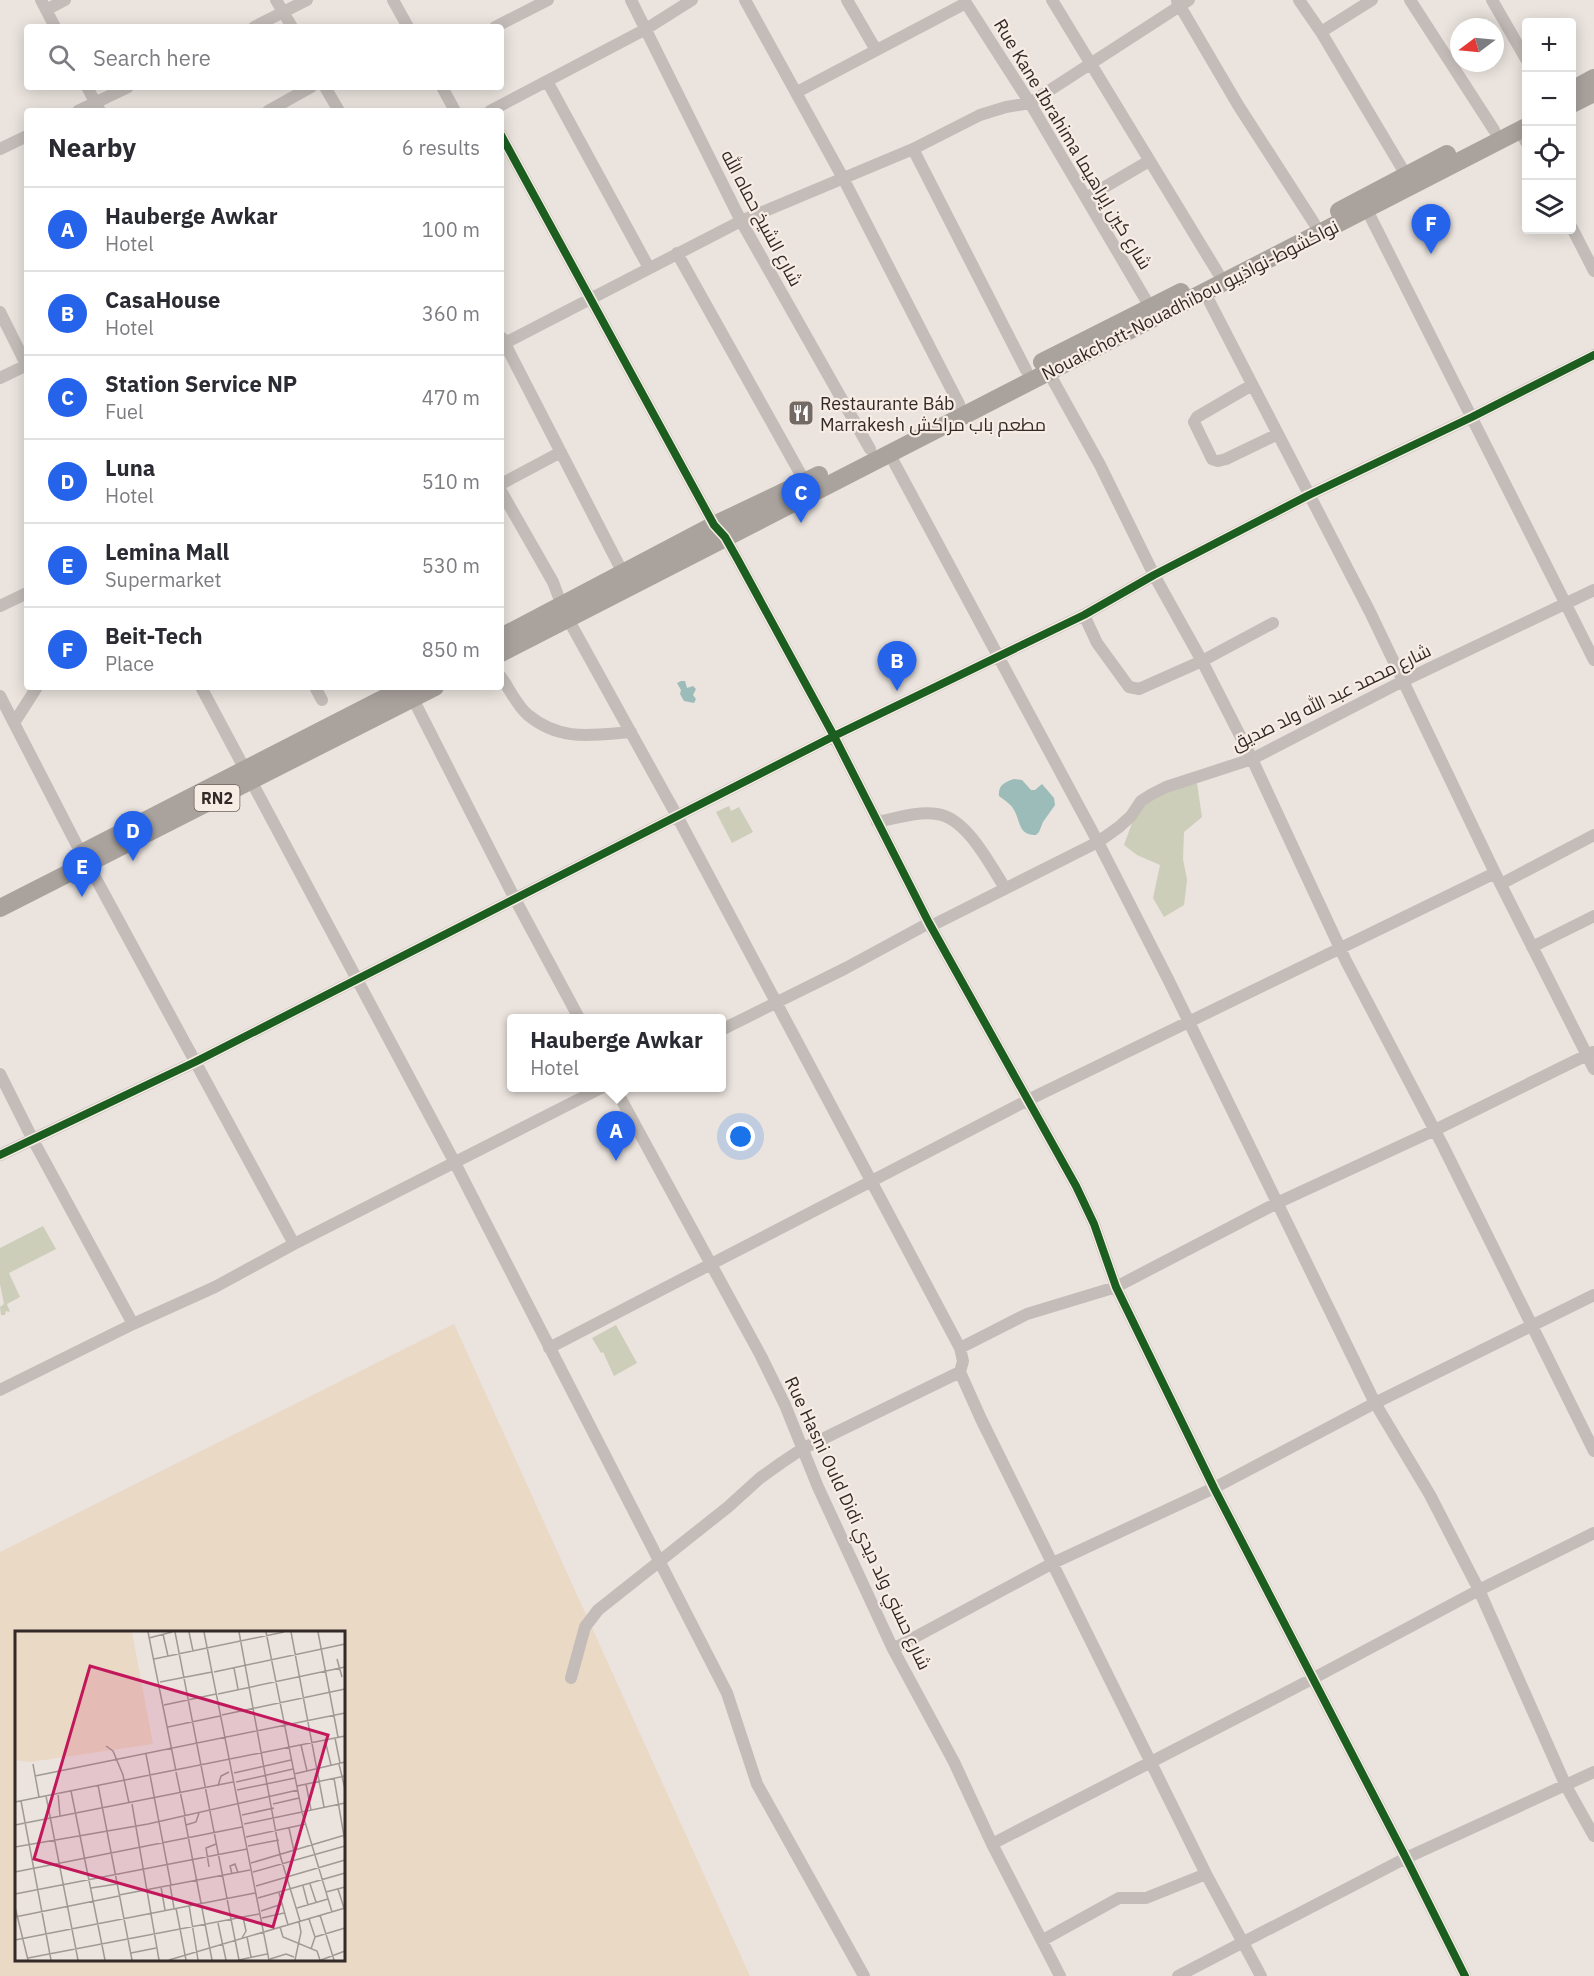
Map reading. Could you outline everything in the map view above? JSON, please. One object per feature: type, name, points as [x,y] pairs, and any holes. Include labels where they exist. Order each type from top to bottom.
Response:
[{"type":"highway","points":[[1576,88],[1594,78]]},
{"type":"highway","points":[[1576,102],[1594,93]]},
{"type":"highway","name":"Nouakchott-Nouadhibou نواكشوط-نواذيبو","points":[[504,636],[566,612],[720,531],[805,482],[1494,130],[1522,128]]},
{"type":"highway","name":"Nouakchott-Nouadhibou نواكشوط-نواذيبو","points":[[504,651],[623,573],[888,453],[1049,373],[1522,130]]},
{"type":"highway","name":"RN2","points":[[0,895],[84,858],[408,691]]},
{"type":"highway","name":"RN2","points":[[0,909],[84,858]]},
{"type":"street","points":[[53,24],[43,5],[65,0]]},
{"type":"street","points":[[276,0],[290,24]]},
{"type":"street","points":[[260,24],[307,0]]},
{"type":"street","points":[[393,0],[406,24]]},
{"type":"street","points":[[501,24],[548,0]]},
{"type":"street","name":"شارع الشيخ حماه الله","points":[[631,0],[741,221],[870,449]]},
{"type":"street","points":[[496,108],[646,29],[692,0]]},
{"type":"street","points":[[746,0],[843,178],[959,404]]},
{"type":"street","points":[[847,0],[876,50]]},
{"type":"street","points":[[1052,0],[1218,273]]},
{"type":"street","points":[[1299,0],[1321,32],[1406,176]]},
{"type":"street","points":[[1321,32],[1371,0]]},
{"type":"street","points":[[1410,0],[1494,130]]},
{"type":"street","points":[[1492,0],[1522,51]]},
{"type":"street","points":[[797,92],[965,1]]},
{"type":"street","name":"Rue Kane Ibrahima شارع كين إبراهيما","points":[[965,1],[1030,103],[1150,307]]},
{"type":"street","points":[[504,341],[741,221],[913,149],[980,115],[1030,103],[1182,2],[1238,105],[1314,223]]},
{"type":"street","points":[[547,81],[649,268]]},
{"type":"street","points":[[88,90],[97,107],[123,90]]},
{"type":"street","points":[[273,108],[306,90]]},
{"type":"street","points":[[327,90],[337,108]]},
{"type":"street","points":[[444,90],[453,108]]},
{"type":"street","points":[[0,149],[24,137]]},
{"type":"street","points":[[504,140],[834,736],[930,925],[1094,1224],[1116,1287],[1214,1488],[1465,1976]]},
{"type":"street","points":[[913,149],[1026,370]]},
{"type":"street","points":[[1086,198],[1149,161]]},
{"type":"street","points":[[1367,210],[1594,660]]},
{"type":"street","points":[[1576,233],[1589,248],[1594,271]]},
{"type":"street","points":[[677,253],[805,482]]},
{"type":"street","points":[[1205,293],[1403,681],[1532,947],[1590,1053],[1594,1070]]},
{"type":"street","points":[[0,312],[24,359]]},
{"type":"street","points":[[504,346],[623,573]]},
{"type":"street","points":[[0,1155],[195,1062],[834,736],[1084,615],[1155,575],[1309,495],[1472,417],[1594,355]]},
{"type":"street","points":[[0,378],[24,366]]},
{"type":"street","points":[[1049,373],[1100,465],[1202,662],[1251,759],[1340,948],[1435,1130],[1594,1450]]},
{"type":"street","points":[[1252,385],[1197,417],[1194,422],[1212,459],[1218,461],[1226,459],[1278,434]]},
{"type":"street","points":[[504,482],[561,452]]},
{"type":"street","points":[[888,453],[1098,842],[1375,1403],[1430,1495],[1479,1590],[1566,1786],[1594,1836]]},
{"type":"street","points":[[504,496],[553,582],[566,612],[960,1348],[963,1361],[960,1372],[1206,1874],[1261,1976]]},
{"type":"street","name":"شارع محمد عبد الله ولد صديق","points":[[726,1027],[1098,842],[1125,822],[1141,801],[1152,794],[1166,787],[1251,759],[1403,681],[1594,590]]},
{"type":"street","points":[[0,606],[24,594]]},
{"type":"street","points":[[1084,615],[1097,643],[1130,687],[1139,689],[1202,662],[1273,622]]},
{"type":"street","points":[[504,681],[527,714],[552,729],[578,736],[631,732]]},
{"type":"street","points":[[14,723],[35,690]]},
{"type":"street","points":[[203,690],[455,1163],[660,1561],[727,1693],[757,1784],[864,1976]]},
{"type":"street","points":[[317,690],[322,700]]},
{"type":"street","points":[[408,691],[577,1014]]},
{"type":"street","points":[[0,696],[84,858],[294,1245]]},
{"type":"street","points":[[878,822],[922,814],[939,814],[954,820],[974,842],[1005,888]]},
{"type":"street","points":[[549,1348],[1028,1100],[1340,948],[1594,835]]},
{"type":"street","points":[[1532,947],[1594,916]]},
{"type":"street","points":[[960,1348],[1027,1314],[1116,1287],[1277,1203],[1435,1130],[1590,1053]]},
{"type":"street","points":[[0,1074],[32,1138],[133,1324]]},
{"type":"street","points":[[0,1390],[133,1324],[215,1287],[593,1092]]},
{"type":"street","name":"Rue Hasni Ould Didi شارع حسني ولد ديدي","points":[[617,1092],[761,1356],[785,1405],[818,1487],[893,1649],[954,1762],[992,1844],[1060,1976]]},
{"type":"street","points":[[893,1649],[1053,1563],[1214,1488],[1375,1403],[1594,1295]]},
{"type":"street","points":[[571,1678],[585,1627],[598,1610],[728,1507],[760,1478],[802,1449],[960,1372]]},
{"type":"street","points":[[992,1844],[1479,1590],[1594,1533]]},
{"type":"street","points":[[1178,1976],[1406,1858],[1594,1772]]},
{"type":"street","points":[[1042,1940],[1119,1898],[1146,1898],[1206,1874]]},
{"type":"green space","points":[[1197,783],[1202,817],[1184,832],[1183,859],[1187,880],[1184,905],[1164,917],[1153,898],[1160,865],[1137,855],[1124,845],[1136,812],[1154,795]]},
{"type":"green space","points":[[729,806],[731,811],[739,807],[753,832],[732,843],[716,812]]},
{"type":"green space","points":[[43,1226],[56,1249],[9,1273],[20,1297],[7,1304],[10,1312],[6,1311],[5,1315],[1,1315],[0,1307],[4,1304],[0,1284],[0,1248]]},
{"type":"green space","points":[[616,1325],[637,1363],[614,1376],[603,1352],[601,1353],[592,1338]]},
{"type":"sand","points":[[454,1324],[750,1976],[0,1976],[0,1552]]},
{"type":"water","points":[[685,681],[687,688],[693,686],[696,689],[693,695],[696,699],[694,703],[684,701],[677,683]]},
{"type":"water","points":[[1014,779],[1022,780],[1031,790],[1035,790],[1042,784],[1054,798],[1055,805],[1036,835],[1023,830],[1013,808],[999,796],[1003,784]]},
{"type":"cycle path","points":[[504,140],[714,525],[725,537],[738,560],[834,736],[929,923],[1076,1186],[1094,1224],[1116,1287],[1214,1488],[1465,1976]]},
{"type":"cycle path","points":[[0,1155],[195,1062],[834,736],[1084,615],[1154,575],[1309,495],[1472,417],[1594,355]]},
{"type":"place","name":"Beit-Tech","points":[[1431,254]]},
{"type":"place","name":"Restaurante Báb Marrakesh مطعم باب مراكش","points":[[801,413]]},
{"type":"place","name":"Station Service NP","points":[[801,523]]},
{"type":"place","name":"CasaHouse","points":[[897,691]]},
{"type":"place","name":"Luna","points":[[133,861]]},
{"type":"place","name":"Lemina Mall","points":[[82,897]]},
{"type":"place","name":"Hauberge Awkar","points":[[616,1161]]}]
